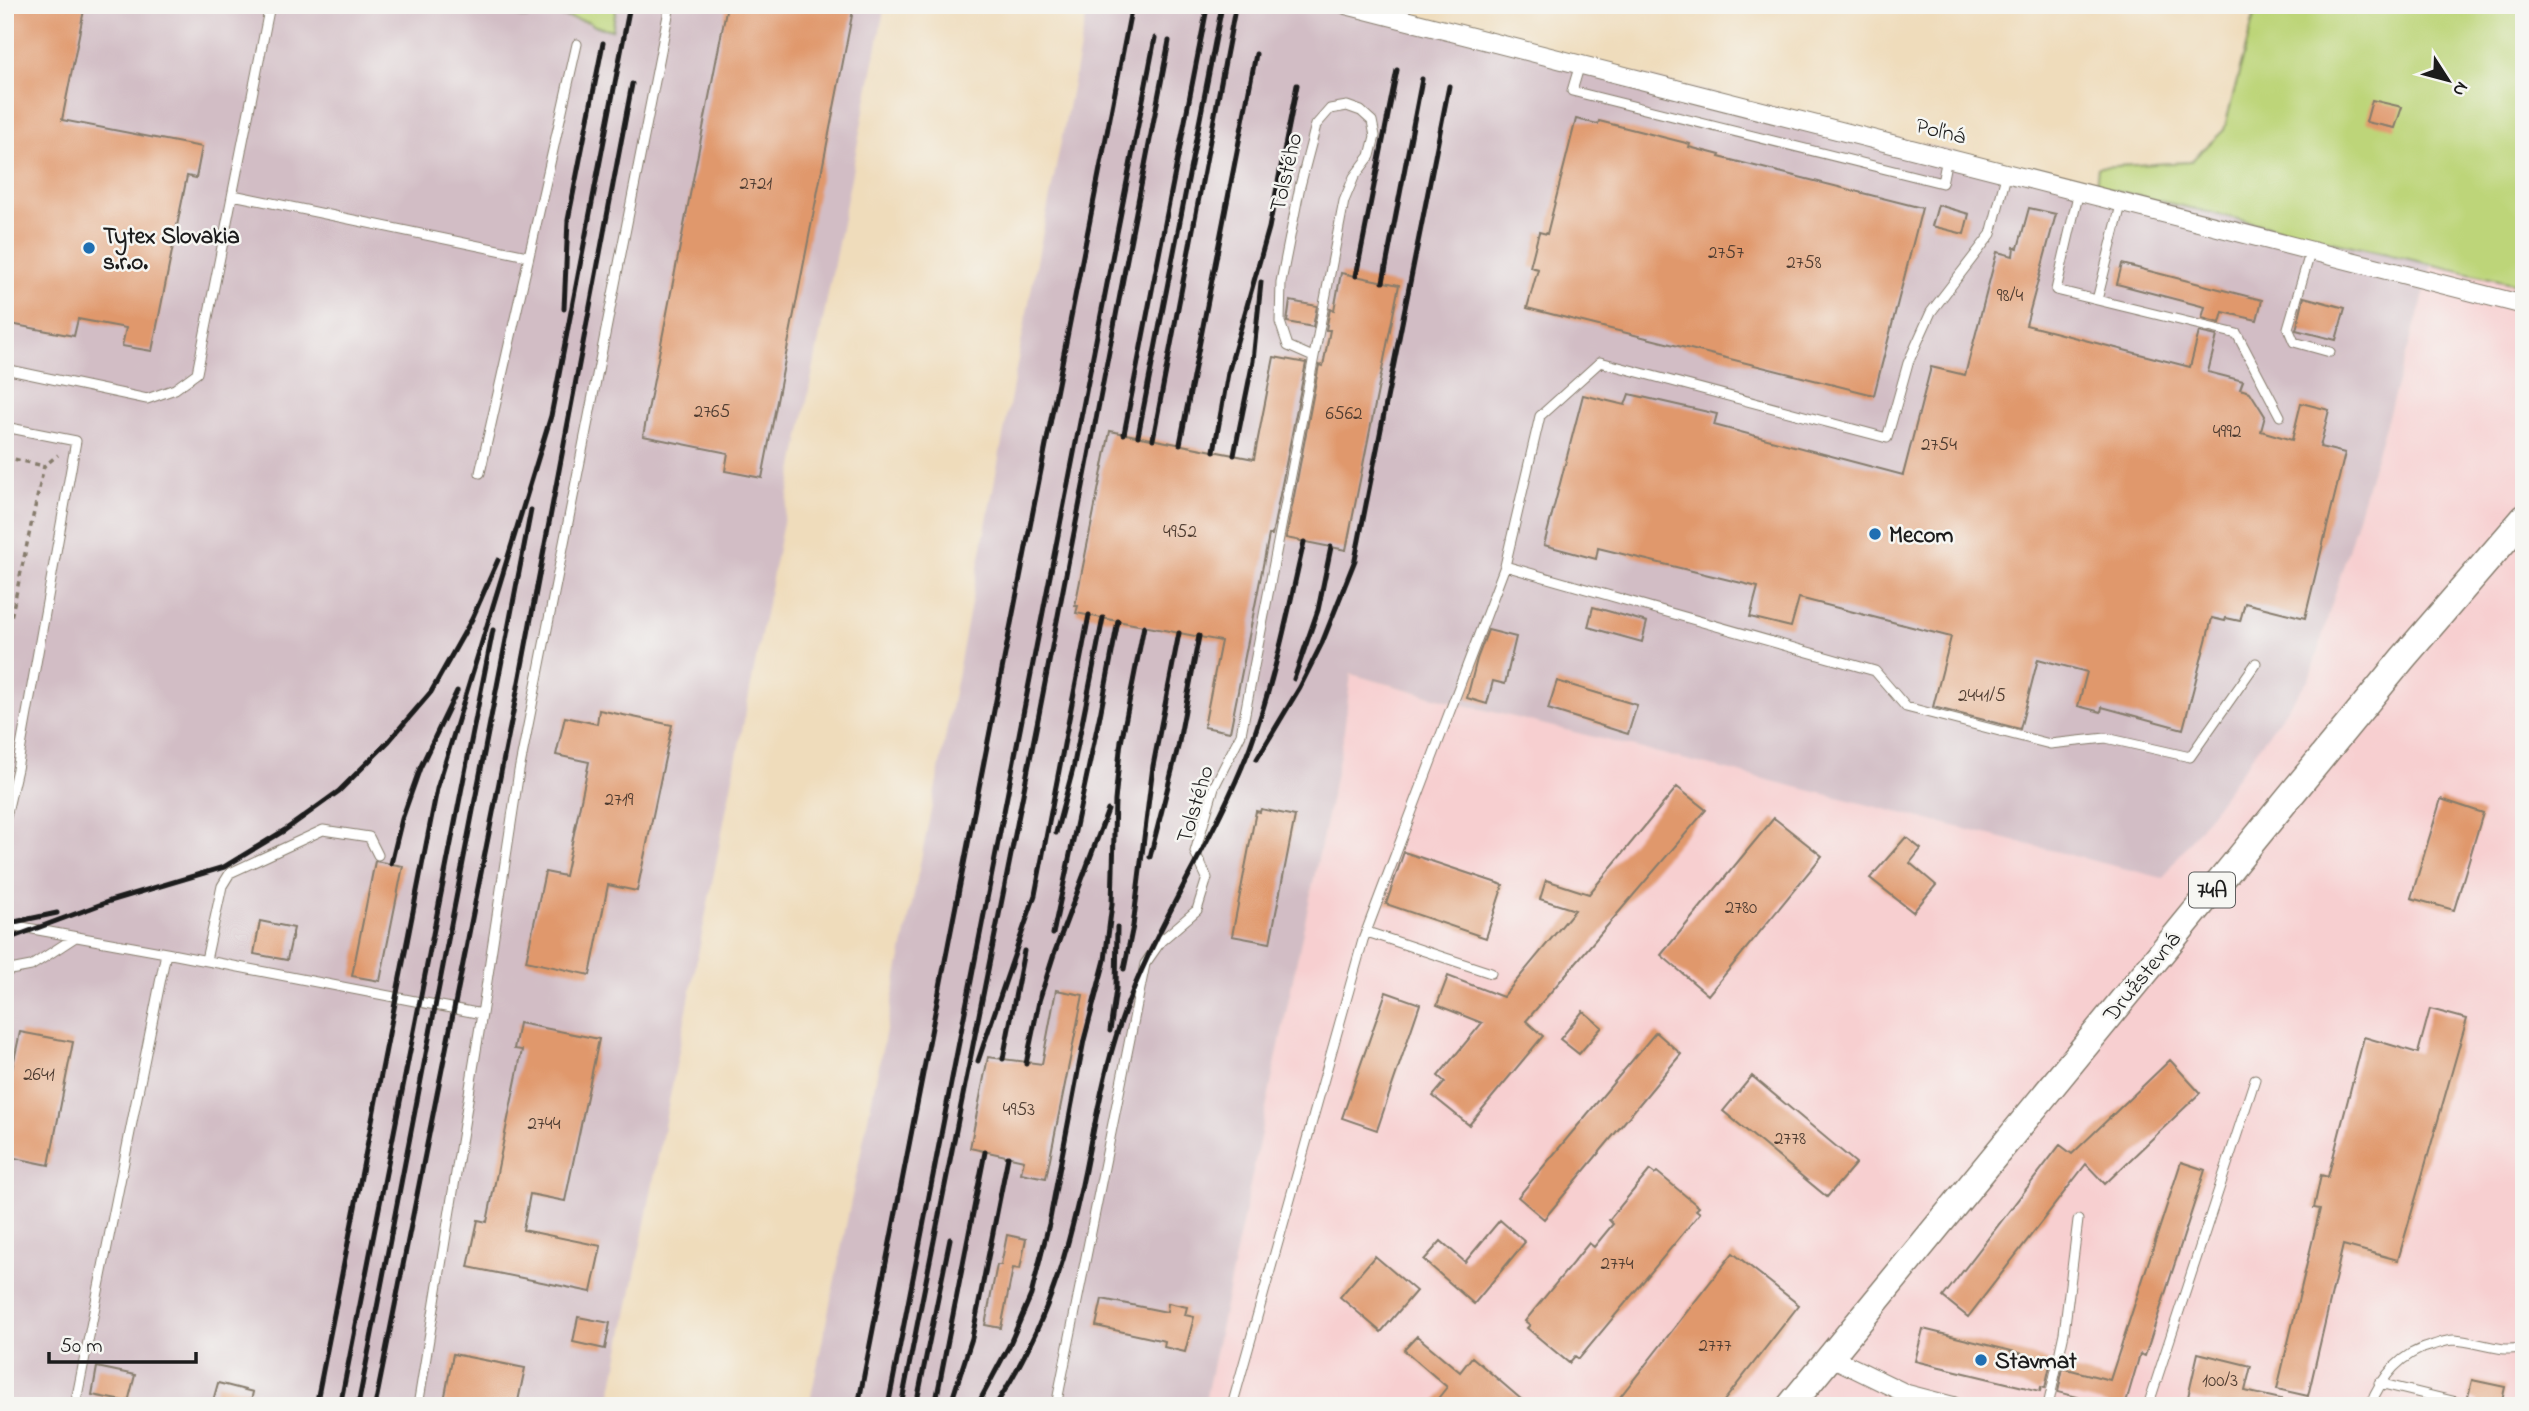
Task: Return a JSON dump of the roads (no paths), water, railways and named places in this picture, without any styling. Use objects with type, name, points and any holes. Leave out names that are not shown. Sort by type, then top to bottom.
[{"type":"main road","name":"Družstevná","points":[[1790,1406],[2385,680],[2524,518]]},
{"type":"street","name":"Poľná","points":[[1346,5],[1948,156],[2524,305]]},
{"type":"street","points":[[1831,1357],[1907,1394],[1953,1406]]},
{"type":"lane","points":[[5,369],[147,399],[175,389],[197,373],[270,5]]},
{"type":"lane","points":[[418,1406],[519,771],[670,5]]},
{"type":"lane","points":[[480,473],[577,44]]},
{"type":"lane","points":[[1580,64],[1572,91],[1942,183],[1948,156]]},
{"type":"lane","name":"Tolstého","points":[[1056,1406],[1146,964],[1161,941],[1197,910],[1207,878],[1195,852],[1214,787],[1241,734],[1344,201],[1354,177],[1370,156],[1375,136],[1372,121],[1361,111],[1346,106],[1330,109],[1316,125],[1300,186],[1281,282],[1280,323],[1288,346],[1313,357]]},
{"type":"lane","points":[[1233,1406],[1367,932],[1505,566],[1539,416],[1600,362],[1887,438],[1908,363],[1931,312],[1991,234],[2007,172]]},
{"type":"lane","points":[[2079,191],[2056,290],[2237,334],[2280,416]]},
{"type":"lane","points":[[233,195],[527,256]]},
{"type":"lane","points":[[2096,300],[2122,201]]},
{"type":"lane","points":[[2311,250],[2288,328],[2294,342],[2330,352]]},
{"type":"lane","points":[[5,427],[76,441],[5,821]]},
{"type":"lane","points":[[1505,566],[1875,671],[1906,706],[2050,744],[2106,738],[2190,757],[2256,663]]},
{"type":"lane","points":[[206,960],[222,886],[230,873],[323,830],[369,837],[378,855]]},
{"type":"lane","points":[[5,924],[482,1014]]},
{"type":"lane","points":[[1367,932],[1491,973]]},
{"type":"lane","points":[[5,971],[31,966],[74,938]]},
{"type":"lane","points":[[75,1406],[166,953]]},
{"type":"lane","points":[[2148,1406],[2255,1079]]},
{"type":"lane","points":[[2048,1406],[2064,1333],[2078,1220]]},
{"type":"lane","points":[[2370,1406],[2379,1383],[2399,1360],[2427,1346],[2452,1340],[2505,1348],[2524,1347]]},
{"type":"lane","points":[[2379,1383],[2473,1406]]},
{"type":"railway","points":[[316,1406],[437,789],[551,416],[630,5]]},
{"type":"railway","points":[[858,1406],[1132,5]]},
{"type":"railway","points":[[1124,434],[1207,8]]},
{"type":"railway","points":[[1138,436],[1221,11]]},
{"type":"railway","points":[[1153,439],[1234,14]]},
{"type":"railway","points":[[888,1406],[1155,38]]},
{"type":"railway","points":[[901,1406],[1169,41]]},
{"type":"railway","points":[[564,309],[568,220],[603,43]]},
{"type":"railway","points":[[1180,444],[1256,54]]},
{"type":"railway","points":[[1356,276],[1397,70]]},
{"type":"railway","points":[[1383,282],[1422,79]]},
{"type":"railway","points":[[375,1406],[518,687],[632,84]]},
{"type":"railway","points":[[1214,451],[1228,373],[1269,228],[1297,85]]},
{"type":"railway","points":[[1257,759],[1300,687],[1322,643],[1355,560],[1449,86]]},
{"type":"railway","points":[[1234,455],[1253,361],[1261,282]]},
{"type":"railway","points":[[358,1406],[531,510]]},
{"type":"railway","points":[[1092,1138],[1112,1051],[1129,1000],[1237,779],[1259,722],[1274,671],[1304,542]]},
{"type":"railway","points":[[1294,679],[1318,610],[1331,547]]},
{"type":"railway","points":[[5,940],[110,901],[224,867],[285,830],[339,791],[388,742],[431,692],[472,619],[498,560]]},
{"type":"railway","points":[[978,1061],[1035,895],[1089,615]]},
{"type":"railway","points":[[1056,833],[1073,769],[1103,618]]},
{"type":"railway","points":[[1099,721],[1118,621]]},
{"type":"railway","points":[[1120,748],[1144,626]]},
{"type":"railway","points":[[340,1406],[493,630]]},
{"type":"railway","points":[[1124,969],[1133,926],[1153,766],[1179,633]]},
{"type":"railway","points":[[1150,857],[1178,747],[1199,636]]},
{"type":"railway","points":[[391,864],[402,819],[420,768],[457,691]]},
{"type":"railway","points":[[1053,934],[1100,714]]},
{"type":"railway","points":[[977,1406],[1009,1346],[1031,1295],[1049,1224],[1084,1040],[1105,960],[1112,904],[1115,801],[1121,740]]},
{"type":"railway","points":[[1039,1001],[1108,810]]},
{"type":"railway","points":[[5,924],[57,913]]},
{"type":"railway","points":[[1110,1031],[1116,989],[1117,927]]},
{"type":"railway","points":[[1003,1059],[1024,951]]},
{"type":"railway","points":[[1026,1064],[1041,992]]},
{"type":"railway","points":[[995,1406],[1032,1340],[1059,1272],[1078,1202],[1093,1128]]},
{"type":"railway","points":[[935,1406],[985,1152]]},
{"type":"railway","points":[[950,1406],[972,1338],[1008,1157]]},
{"type":"railway","points":[[916,1406],[950,1239]]},
{"type":"place","name":"Tytex Slovakia s.r.o.","points":[[89,248]]},
{"type":"place","name":"Mecom","points":[[1875,534]]},
{"type":"place","name":"Stavmat","points":[[1981,1360]]}]
